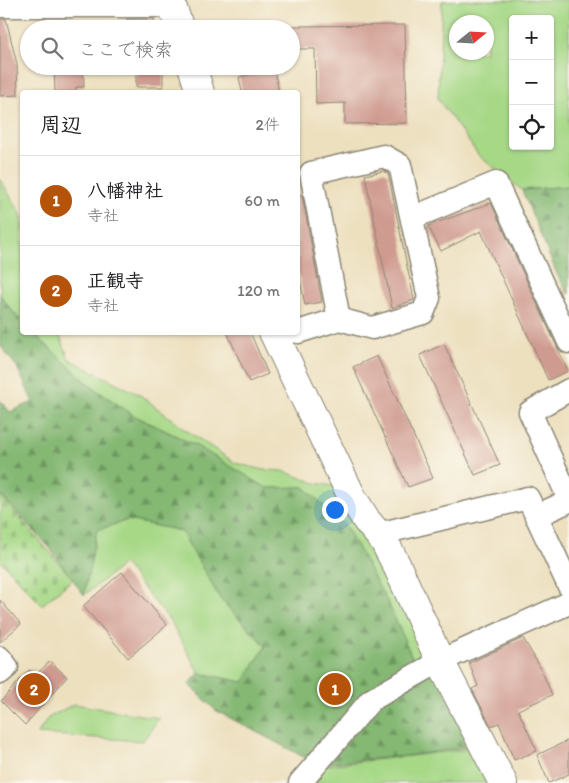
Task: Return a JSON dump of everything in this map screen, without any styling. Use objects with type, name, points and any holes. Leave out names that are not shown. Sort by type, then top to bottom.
[{"type":"street","points":[[0,6],[174,12]]},
{"type":"street","points":[[195,75],[199,90]]},
{"type":"street","points":[[300,330],[339,319],[372,328],[423,313],[429,298],[400,165],[384,156],[312,174],[339,319]]},
{"type":"street","points":[[412,218],[496,183],[569,342]]},
{"type":"street","points":[[286,335],[352,497],[378,534],[397,566],[440,661],[503,783]]},
{"type":"street","points":[[536,516],[569,500],[530,412],[569,390]]},
{"type":"street","points":[[378,534],[528,498],[569,586]]},
{"type":"street","points":[[300,783],[371,700],[440,661],[569,603]]},
{"type":"street","points":[[0,658],[7,667],[0,673]]},
{"type":"green space","points":[[569,0],[569,186],[522,190],[479,156],[438,99],[442,1]]},
{"type":"green space","points":[[0,179],[20,213],[20,320],[0,295]]},
{"type":"green space","points":[[569,186],[569,295],[557,274],[522,190]]},
{"type":"green space","points":[[0,295],[20,320],[20,335],[35,335],[92,387],[135,416],[195,445],[267,488],[304,487],[346,527],[388,603],[419,673],[437,663],[484,745],[407,756],[317,764],[215,710],[189,684],[199,673],[243,682],[266,646],[221,600],[181,531],[128,520],[97,530],[84,595],[49,547],[0,494],[0,400],[10,412],[33,402],[17,367],[0,345]]},
{"type":"green space","points":[[35,335],[60,335],[69,359],[140,395],[186,430],[235,463],[264,470],[283,471],[315,483],[340,487],[433,645],[419,673],[388,603],[346,527],[304,487],[267,488],[195,445],[135,416],[92,387]]},
{"type":"green space","points":[[0,495],[73,579],[42,605],[0,560]]},
{"type":"green space","points":[[128,520],[181,531],[221,600],[266,646],[243,682],[199,673],[171,622],[124,564],[84,595],[97,530]]},
{"type":"green space","points":[[74,704],[159,718],[143,741],[37,734],[48,718]]},
{"type":"green space","points":[[481,748],[496,783],[308,783],[320,766]]},
{"type":"building","points":[[0,19],[6,19],[17,64],[18,95],[0,96]]},
{"type":"building","points":[[127,19],[154,19],[154,20]]},
{"type":"building","points":[[405,25],[407,123],[345,124],[345,103],[316,104],[315,49],[300,49],[300,26]]},
{"type":"building","points":[[54,75],[83,75],[84,87],[76,87],[76,90],[55,90]]},
{"type":"building","points":[[136,75],[163,75],[163,87],[136,87]]},
{"type":"building","points":[[248,75],[275,75],[279,90],[242,90],[239,77]]},
{"type":"building","points":[[383,171],[388,173],[414,300],[392,308],[365,175]]},
{"type":"building","points":[[300,195],[302,195],[322,302],[305,305],[300,280]]},
{"type":"building","points":[[491,203],[568,371],[548,380],[481,231],[441,251],[428,226]]},
{"type":"building","points":[[228,335],[251,335],[268,374],[249,382]]},
{"type":"building","points":[[444,344],[500,465],[475,475],[420,355]]},
{"type":"building","points":[[377,356],[433,478],[408,487],[353,367]]},
{"type":"building","points":[[122,572],[167,625],[128,658],[83,606]]},
{"type":"building","points":[[0,600],[21,624],[0,642]]},
{"type":"building","points":[[523,638],[540,667],[552,695],[518,710],[537,751],[514,760],[499,723],[491,726],[472,689],[478,686],[469,663]]},
{"type":"building","points":[[50,661],[67,677],[25,725],[1,701],[29,670],[36,675]]},
{"type":"building","points":[[569,740],[569,774],[549,783],[537,755]]},
{"type":"place","name":"正観寺","points":[[34,689]]},
{"type":"place","name":"八幡神社","points":[[335,689]]}]
